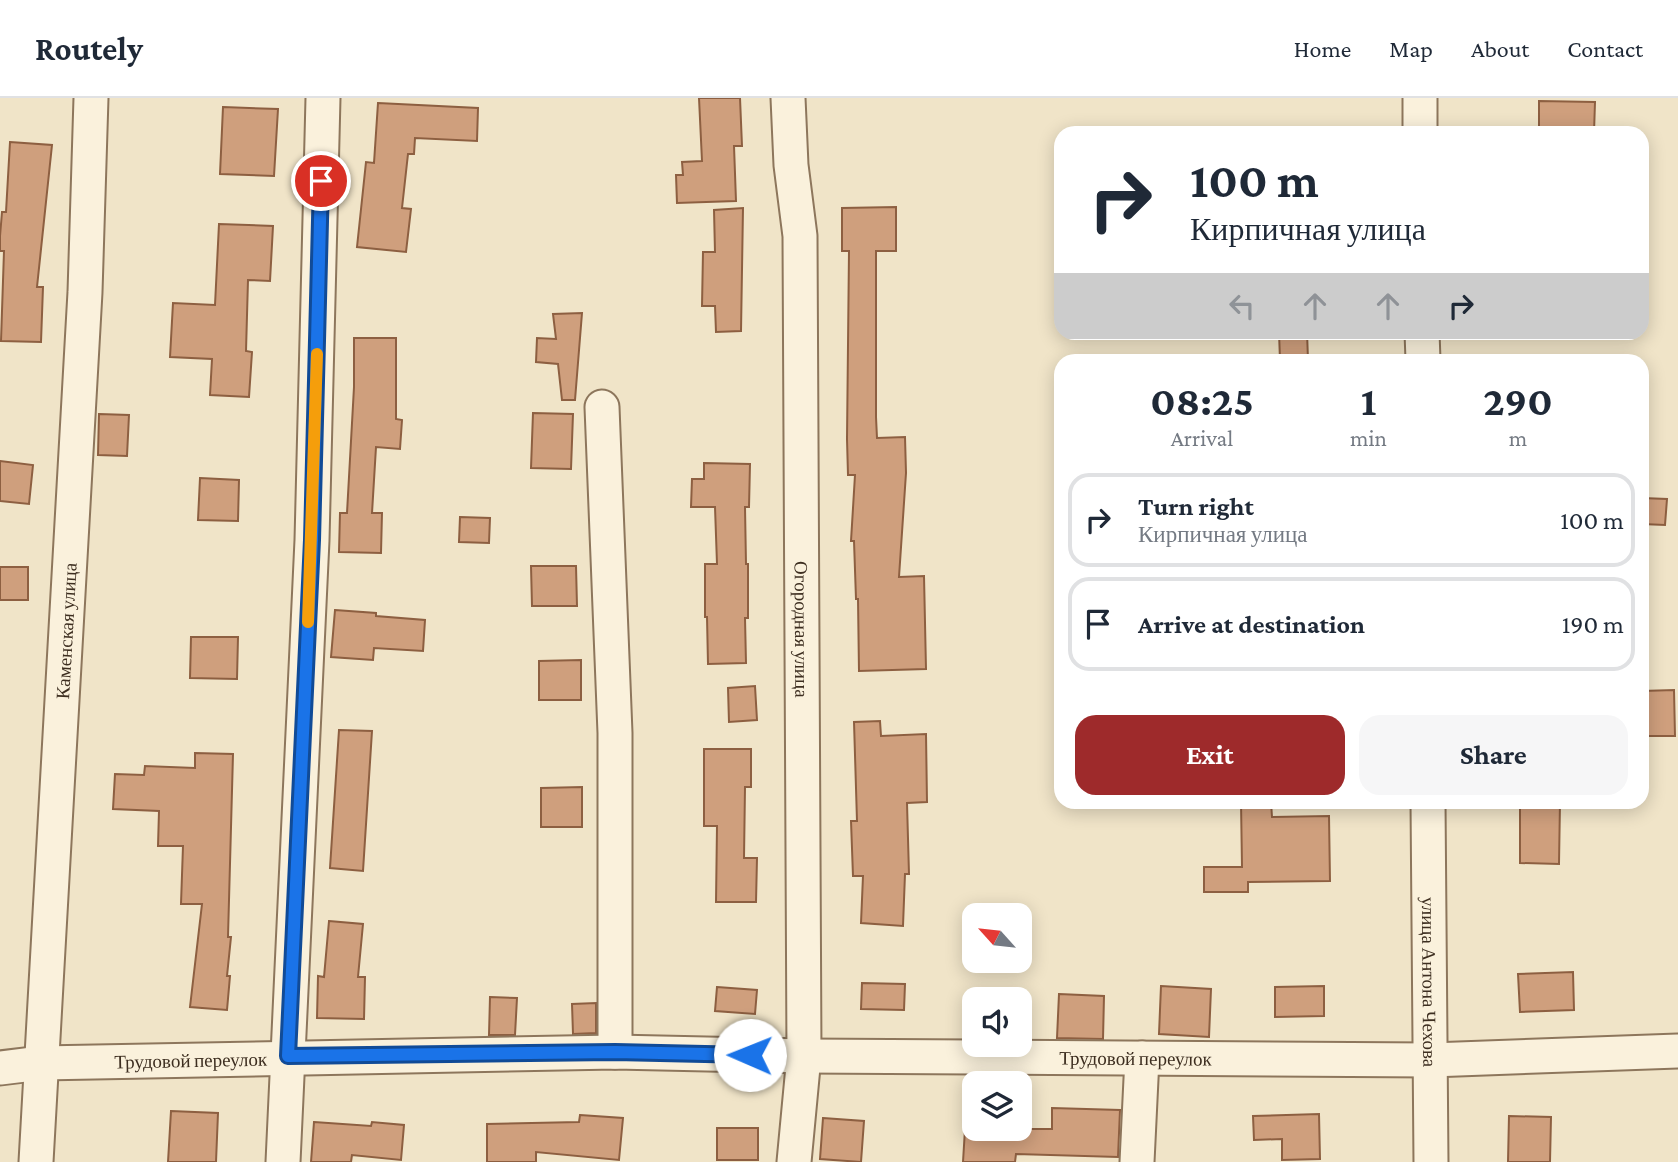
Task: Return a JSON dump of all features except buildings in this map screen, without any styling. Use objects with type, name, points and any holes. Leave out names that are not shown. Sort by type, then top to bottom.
[{"type":"street","name":"Каменская улица","points":[[36,1162],[84,306],[91,98]]},
{"type":"street","points":[[283,1162],[312,540],[323,98]]},
{"type":"street","name":"Огородная улица","points":[[788,98],[791,165],[800,236],[804,1056],[794,1162]]},
{"type":"street","points":[[1420,98],[1420,126]]},
{"type":"street","points":[[602,407],[615,733],[615,1052]]},
{"type":"street","name":"улица Антона Чехова","points":[[1428,809],[1431,1162]]},
{"type":"street","name":"Трудовой переулок","points":[[0,1068],[41,1063],[288,1056],[615,1052],[804,1056],[1431,1060],[1678,1051]]},
{"type":"street","points":[[1137,1162],[1142,1058]]},
{"type":"slow traffic","points":[[308,622],[317,354]]},
{"type":"route","points":[[321,181],[312,540],[288,1056],[615,1052],[750,1055]]}]
